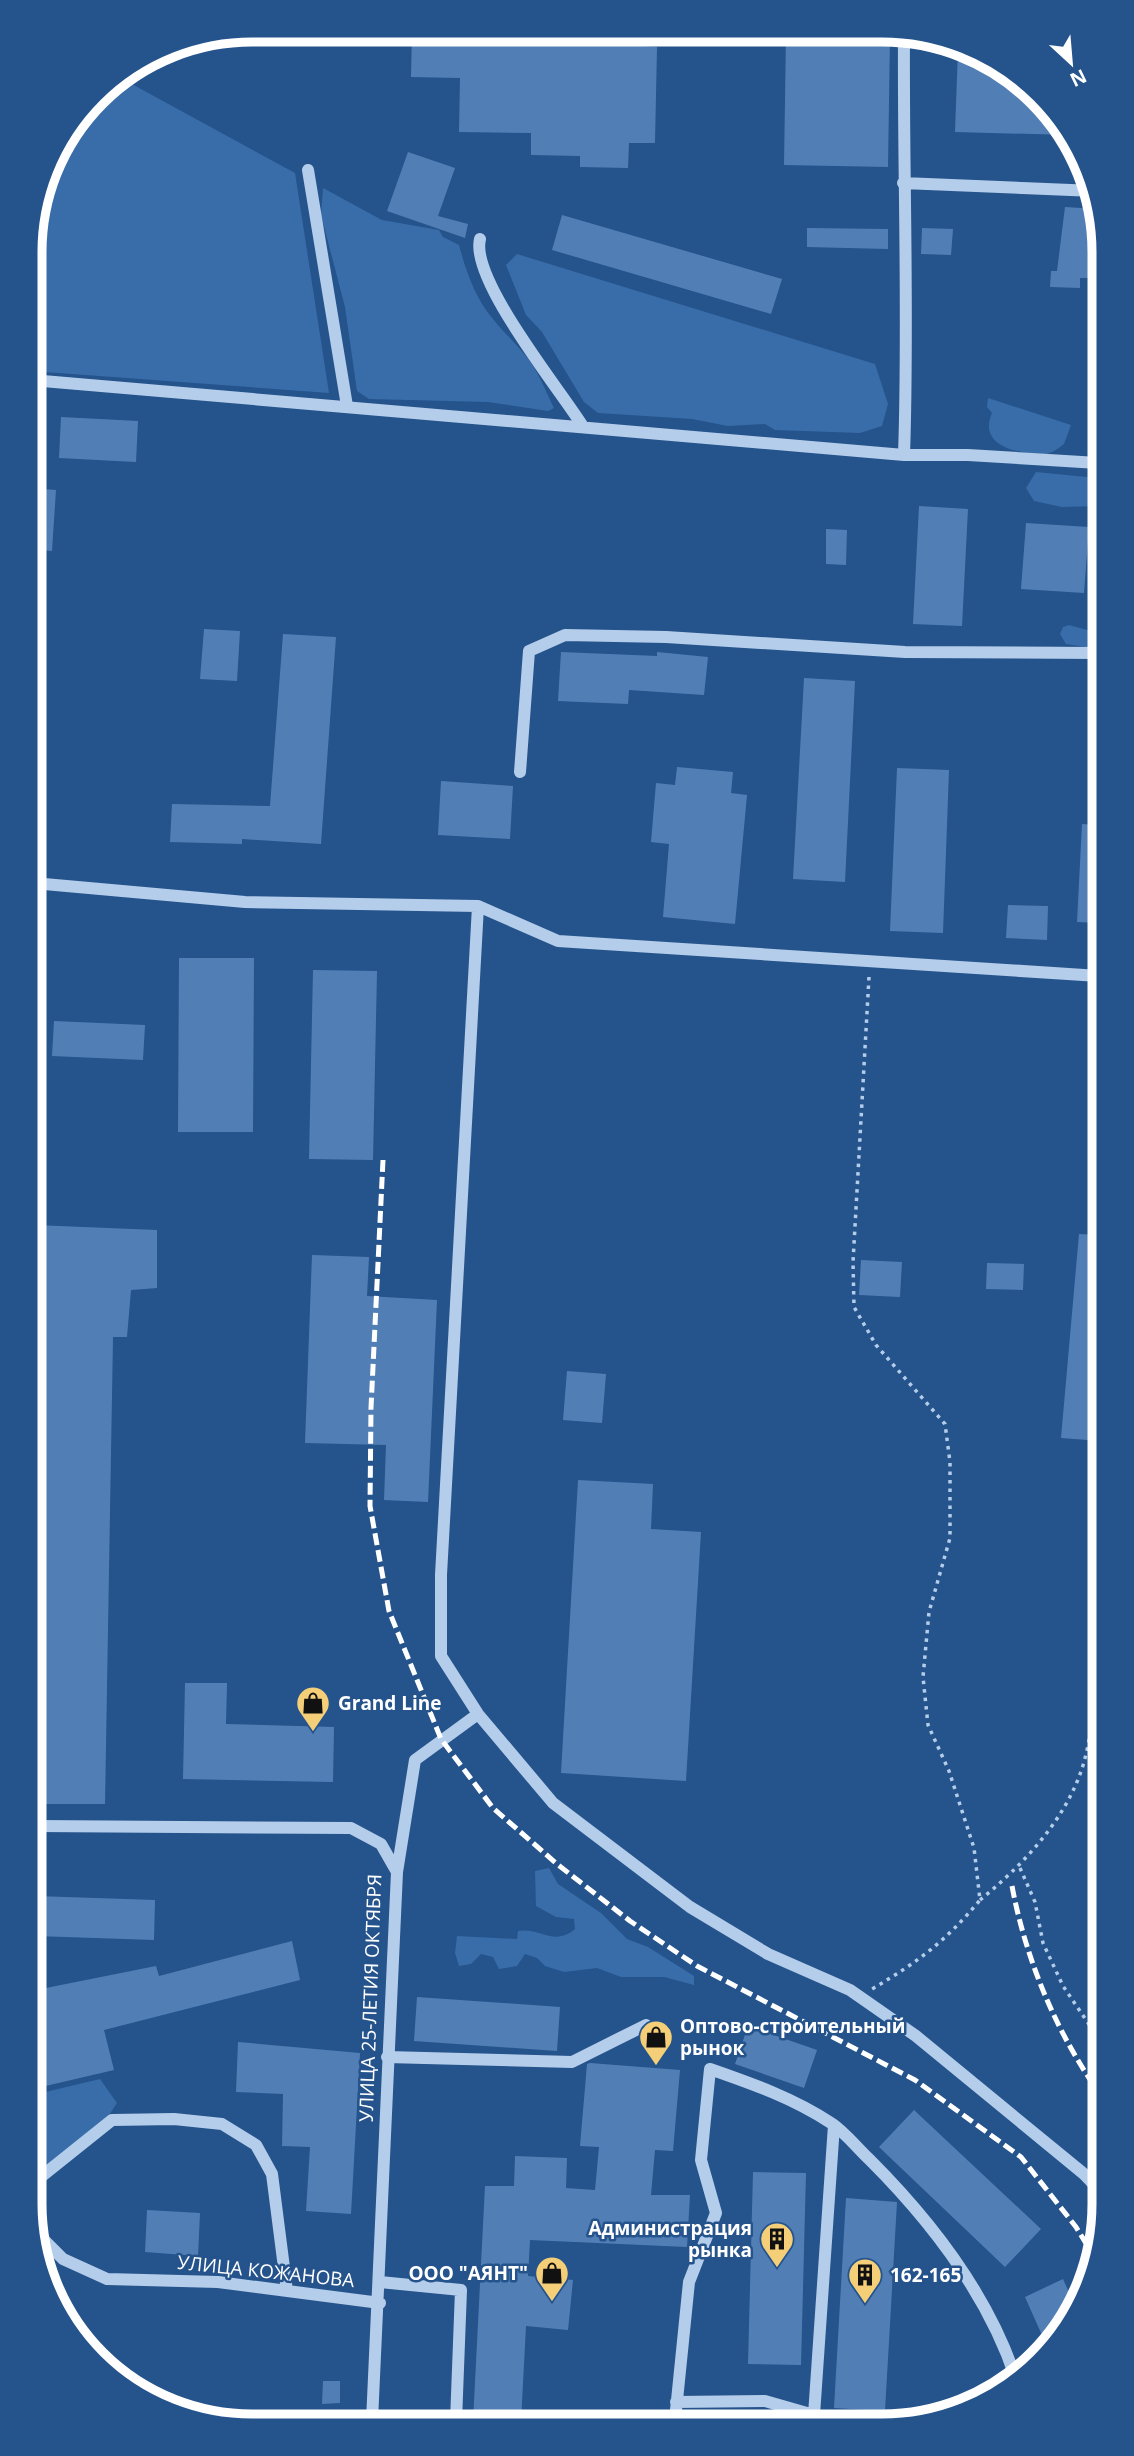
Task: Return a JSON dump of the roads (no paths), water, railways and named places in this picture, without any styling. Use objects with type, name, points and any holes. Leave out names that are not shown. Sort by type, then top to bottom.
[{"type":"street","points":[[904,43],[903,183],[908,349],[904,454]]},
{"type":"street","points":[[308,170],[347,406]]},
{"type":"street","points":[[903,183],[1082,190]]},
{"type":"street","points":[[480,239],[477,252],[490,289],[582,425]]},
{"type":"street","points":[[42,381],[904,454],[968,454],[1092,463]]},
{"type":"street","points":[[520,772],[529,652],[565,635],[666,637],[905,652],[1092,653]]},
{"type":"street","points":[[42,884],[244,902],[478,906],[558,941],[1092,976]]},
{"type":"street","points":[[478,906],[441,1575],[440,1656],[478,1714],[553,1802],[690,1908],[768,1954],[860,1997],[916,2036],[1092,2182]]},
{"type":"street","points":[[397,1872],[415,1760],[478,1714]]},
{"type":"street","name":"УЛИЦА 25-ЛЕТИЯ ОКТЯБРЯ","points":[[42,1826],[351,1828],[381,1844],[397,1872],[387,2057],[380,2303],[372,2414]]},
{"type":"street","points":[[387,2057],[572,2062],[646,2025]]},
{"type":"street","points":[[675,2414],[689,2283],[716,2213],[701,2160],[710,2069],[790,2098],[834,2125],[897,2187],[944,2246],[1004,2341],[1013,2368]]},
{"type":"street","points":[[42,2176],[112,2120],[174,2119],[222,2124],[256,2145],[272,2174],[287,2291]]},
{"type":"street","points":[[813,2414],[834,2125]]},
{"type":"street","name":"УЛИЦА КОЖАНОВА","points":[[46,2242],[63,2259],[107,2279],[218,2281],[380,2303]]},
{"type":"street","points":[[380,2282],[461,2290],[456,2414]]},
{"type":"street","points":[[676,2402],[765,2402],[803,2414]]},
{"type":"railway","points":[[383,1160],[371,1408],[370,1506],[389,1611],[441,1739],[493,1808],[557,1864],[630,1921],[697,1966],[915,2080],[1021,2157],[1088,2246]]},
{"type":"railway","points":[[1012,1886],[1026,1942],[1046,1997],[1072,2050],[1092,2082]]},
{"type":"place","name":"Grand Line","points":[[313,1733]]},
{"type":"place","name":"Оптово-строительный рынок","points":[[656,2067]]},
{"type":"place","name":"Администрация рынка","points":[[777,2269]]},
{"type":"place","name":"ООО \"АЯНТ\"","points":[[552,2303]]},
{"type":"place","name":"162-165","points":[[865,2305]]}]
